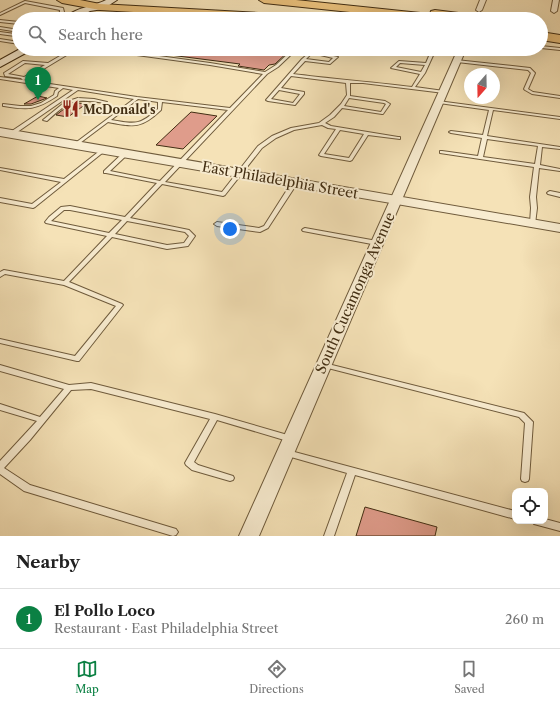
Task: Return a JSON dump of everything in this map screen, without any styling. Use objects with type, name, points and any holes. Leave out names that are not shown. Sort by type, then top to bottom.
[{"type":"highway","points":[[62,0],[100,7],[188,12]]},
{"type":"highway","points":[[264,0],[381,12]]},
{"type":"highway","points":[[333,0],[459,12]]},
{"type":"highway","points":[[230,3],[315,12]]},
{"type":"highway","points":[[548,29],[560,30]]},
{"type":"highway","points":[[548,39],[560,40]]},
{"type":"main road","points":[[82,12],[88,9],[100,7],[113,0]]},
{"type":"main road","points":[[97,12],[101,10],[100,7]]},
{"type":"main road","points":[[0,54],[12,43]]},
{"type":"main road","points":[[0,64],[15,56]]},
{"type":"street","points":[[480,12],[483,0]]},
{"type":"street","points":[[554,12],[556,0]]},
{"type":"street","name":"South Cucamonga Avenue","points":[[249,536],[459,56]]},
{"type":"street","name":"East Philadelphia Street","points":[[6,133],[560,228]]},
{"type":"lane","points":[[0,14],[25,2],[62,9],[62,12]]},
{"type":"lane","points":[[0,22],[12,23]]},
{"type":"lane","points":[[0,28],[12,34]]},
{"type":"lane","points":[[0,33],[12,36]]},
{"type":"lane","points":[[0,40],[12,38]]},
{"type":"lane","points":[[548,48],[560,49]]},
{"type":"lane","points":[[20,81],[63,56]]},
{"type":"lane","points":[[147,56],[266,73]]},
{"type":"lane","points":[[65,283],[266,73],[277,66],[288,56]]},
{"type":"lane","points":[[278,89],[303,93],[294,104],[268,100],[307,56]]},
{"type":"lane","points":[[303,60],[330,63],[336,57],[332,56]]},
{"type":"lane","points":[[413,88],[423,73],[431,56]]},
{"type":"lane","points":[[457,61],[529,69],[533,73],[526,89],[532,93],[560,97]]},
{"type":"lane","points":[[26,78],[6,75],[6,73],[24,62],[49,64]]},
{"type":"lane","points":[[423,73],[393,68],[399,62],[427,64]]},
{"type":"lane","points":[[290,75],[444,92]]},
{"type":"lane","points":[[0,78],[137,98],[231,109]]},
{"type":"lane","points":[[322,123],[341,107],[347,97],[348,82]]},
{"type":"lane","points":[[4,105],[24,108],[36,107],[56,95],[56,92],[62,87]]},
{"type":"lane","points":[[6,133],[77,89]]},
{"type":"lane","points":[[341,107],[382,113],[388,104],[385,102],[347,97]]},
{"type":"lane","points":[[45,120],[77,98],[84,98],[104,103]]},
{"type":"lane","points":[[76,145],[137,98]]},
{"type":"lane","points":[[107,121],[138,125],[143,124],[160,109],[160,101]]},
{"type":"lane","points":[[439,102],[560,118]]},
{"type":"lane","points":[[480,158],[491,109]]},
{"type":"lane","points":[[126,153],[106,172],[223,194],[260,147],[274,137],[293,129],[322,123],[339,128],[398,138]]},
{"type":"lane","points":[[339,128],[321,155],[350,160],[367,133]]},
{"type":"lane","points":[[451,132],[560,148]]},
{"type":"lane","points":[[533,223],[533,197],[540,145]]},
{"type":"lane","points":[[0,200],[33,206],[104,150]]},
{"type":"lane","points":[[442,152],[560,170]]},
{"type":"lane","points":[[0,169],[64,181]]},
{"type":"lane","points":[[218,224],[263,230],[295,182]]},
{"type":"lane","points":[[550,193],[560,195]]},
{"type":"lane","points":[[63,208],[70,208],[187,231],[192,236],[186,245],[167,248],[110,236],[48,222],[63,208]]},
{"type":"lane","points":[[305,230],[377,243]]},
{"type":"lane","points":[[0,275],[4,272],[65,283],[120,305],[77,359],[0,341]]},
{"type":"lane","points":[[324,365],[521,415],[529,422],[525,479]]},
{"type":"lane","points":[[0,368],[69,388],[91,386],[215,417],[352,470],[512,514]]},
{"type":"lane","points":[[69,388],[0,468],[27,488],[173,532]]},
{"type":"lane","points":[[0,407],[42,420]]},
{"type":"lane","points":[[215,417],[189,463],[195,468],[230,478]]},
{"type":"lane","points":[[329,536],[352,470]]},
{"type":"lane","points":[[548,524],[560,527]]},
{"type":"building","points":[[178,56],[284,56],[275,64],[269,65],[264,70],[238,66],[240,64]]},
{"type":"building","points":[[38,96],[47,98],[31,104],[24,104]]},
{"type":"building","name":"McDonald's","points":[[78,103],[86,104],[68,117],[56,115],[68,106]]},
{"type":"building","points":[[191,112],[217,116],[183,149],[156,145]]},
{"type":"building","points":[[365,507],[437,527],[435,536],[356,536]]},
{"type":"place","name":"El Pollo Loco","points":[[38,100]]},
{"type":"place","name":"McDonald's","points":[[70,109]]}]
